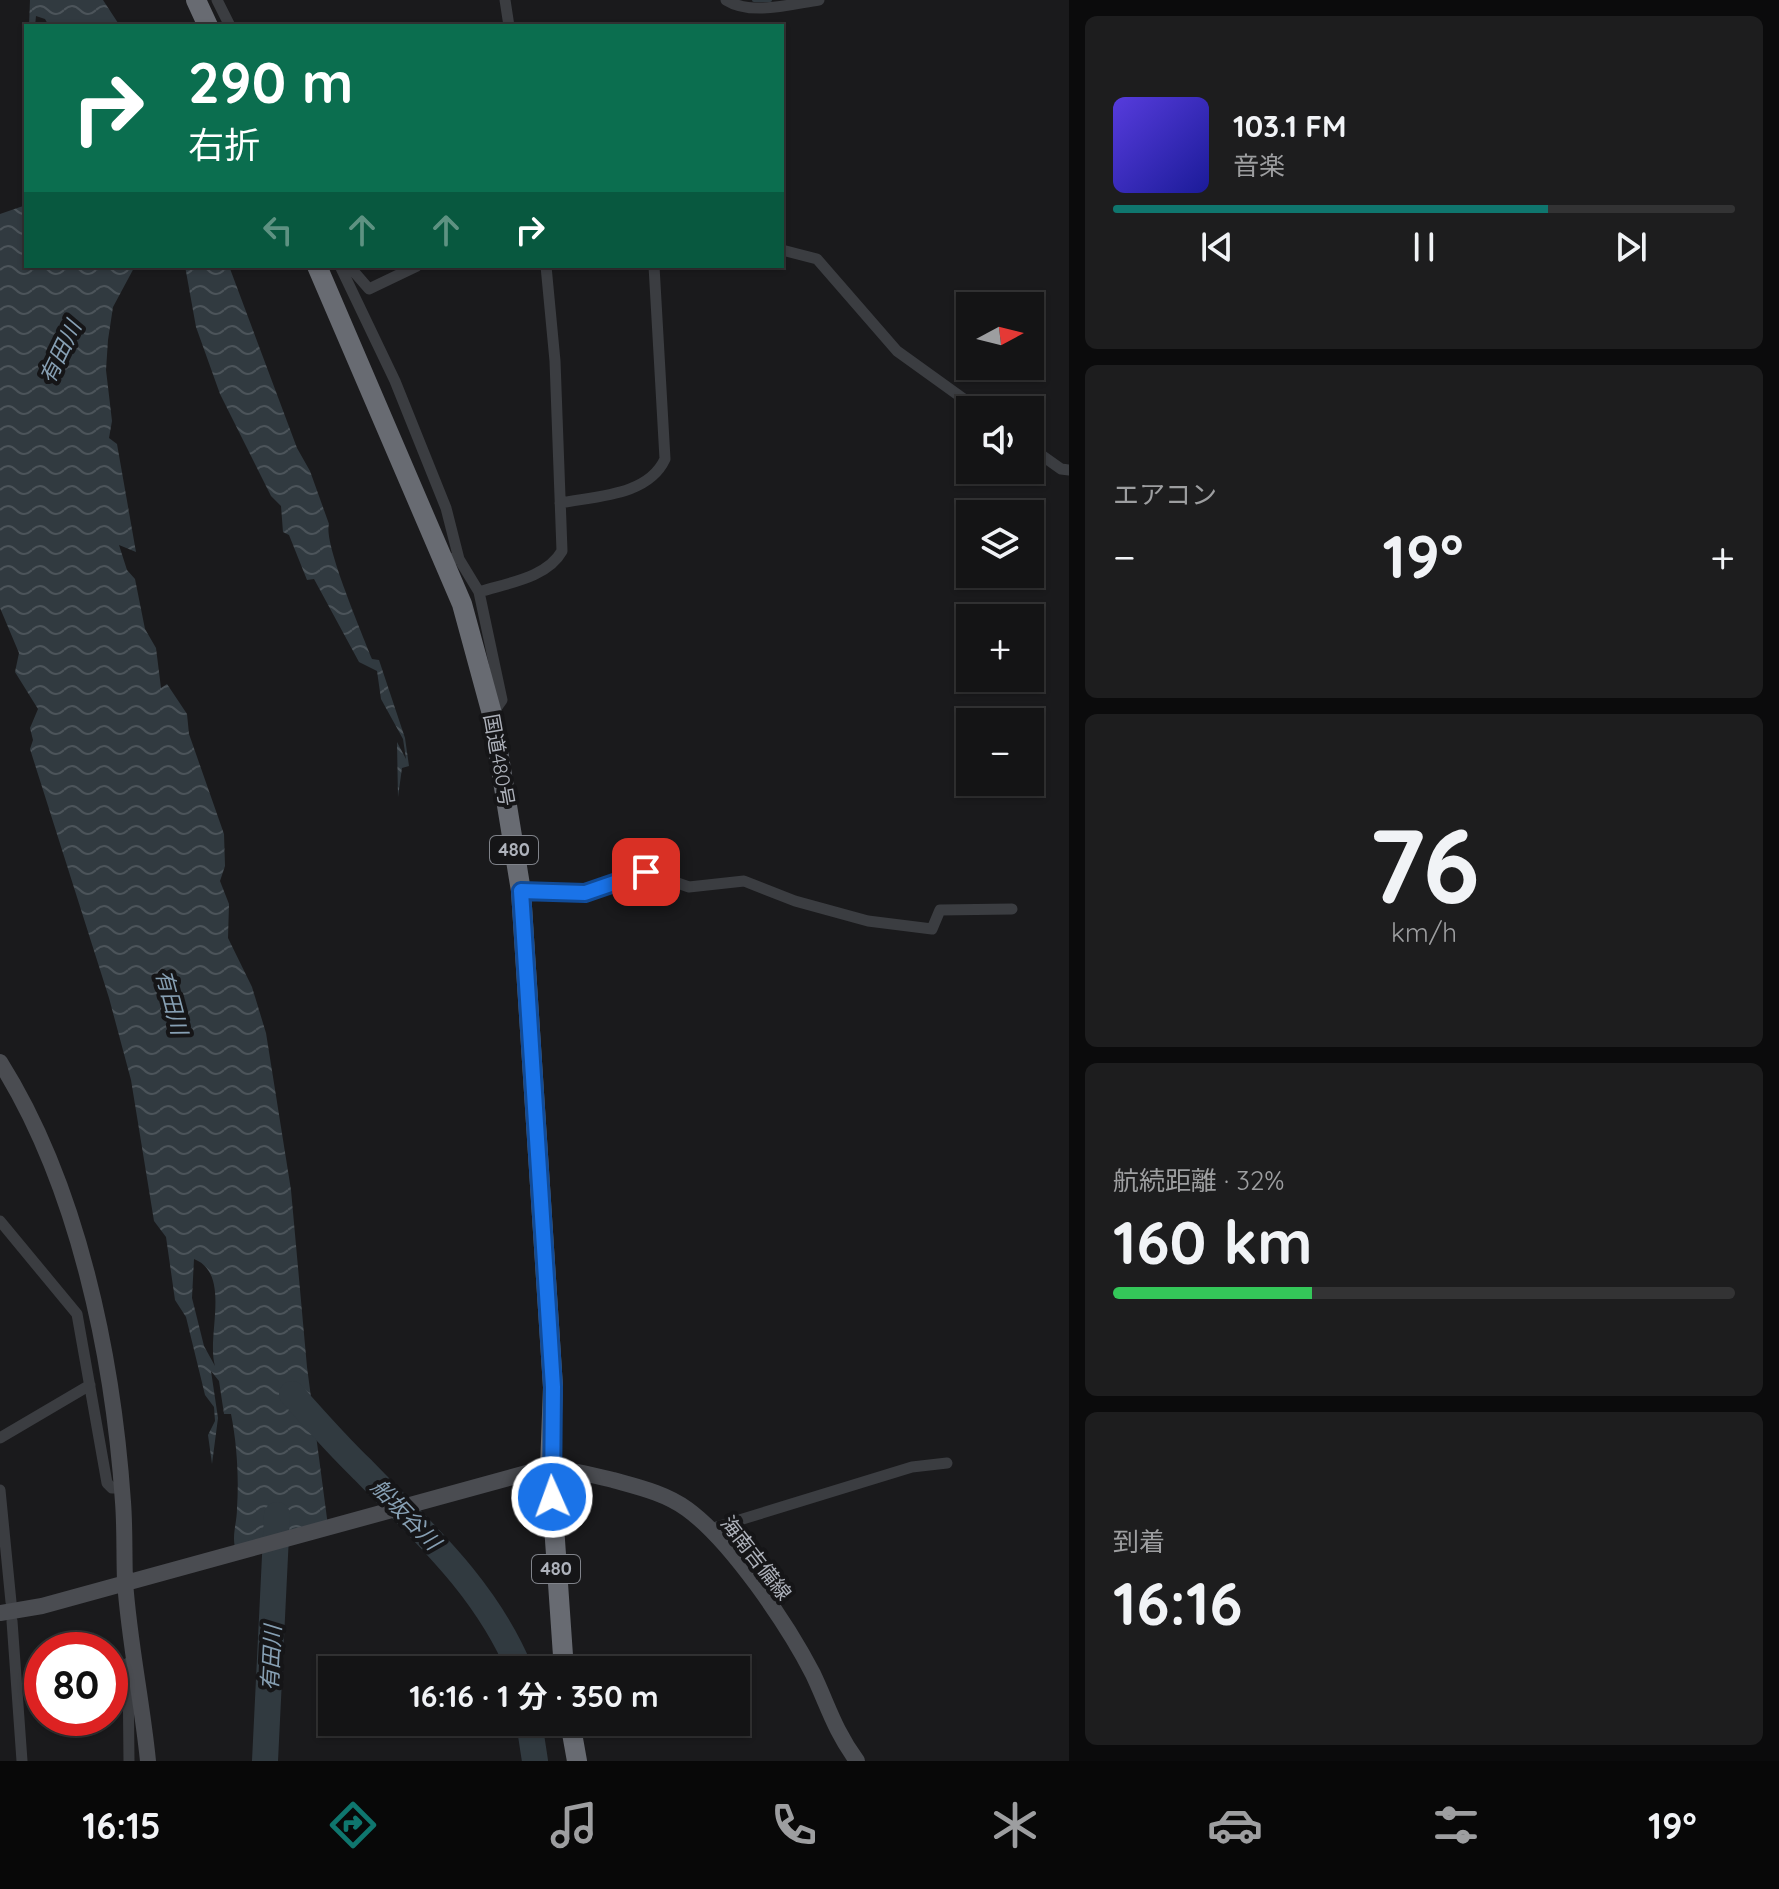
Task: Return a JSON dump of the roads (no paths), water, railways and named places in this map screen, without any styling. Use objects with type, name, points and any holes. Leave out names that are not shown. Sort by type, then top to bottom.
[{"type":"highway","points":[[196,0],[207,24]]},
{"type":"highway","name":"国道480号","points":[[318,268],[452,559],[492,714],[521,891],[553,1387],[542,1470],[562,1656]]},
{"type":"highway","points":[[573,1736],[577,1761]]},
{"type":"street","points":[[217,0],[229,24]]},
{"type":"street","points":[[505,0],[509,24]]},
{"type":"street","points":[[726,0],[733,5],[762,8],[819,0]]},
{"type":"street","points":[[784,251],[817,259],[897,351],[960,396]]},
{"type":"street","points":[[341,268],[395,381],[446,508],[452,559],[479,592],[502,700],[492,714]]},
{"type":"street","points":[[351,268],[369,289],[413,268]]},
{"type":"street","points":[[479,592],[545,571],[556,562],[562,551],[546,268]]},
{"type":"street","points":[[560,503],[639,487],[659,473],[665,459],[654,268]]},
{"type":"street","points":[[1044,457],[1061,469],[1069,470]]},
{"type":"street","points":[[521,891],[585,893],[646,872],[689,887],[744,881],[810,906],[883,924],[932,929],[940,910],[1012,909]]},
{"type":"street","points":[[0,1062],[41,1135],[66,1201],[90,1289],[116,1428],[132,1579],[134,1657],[148,1761]]},
{"type":"street","points":[[0,1221],[77,1314],[107,1483],[112,1488],[122,1488]]},
{"type":"street","points":[[0,1438],[90,1385]]},
{"type":"street","points":[[710,1529],[912,1467],[947,1463]]},
{"type":"street","points":[[8,1612],[42,1606],[132,1579],[542,1470]]},
{"type":"street","name":"海南吉備線","points":[[542,1470],[647,1489],[685,1507],[710,1529],[735,1557],[805,1661],[835,1730],[857,1761]]},
{"type":"street","points":[[0,1490],[22,1761]]},
{"type":"street","points":[[129,1761],[128,1663],[134,1657]]},
{"type":"water","points":[[30,0],[103,0],[119,24],[48,24],[45,19],[36,16],[35,24],[29,24]]},
{"type":"water","points":[[24,206],[24,268],[134,268],[113,307],[106,370],[112,421],[109,438],[117,444],[136,552],[119,545],[127,570],[135,579],[145,629],[156,648],[161,688],[167,684],[187,714],[189,734],[224,834],[225,866],[220,881],[229,904],[228,938],[252,987],[266,1033],[291,1190],[307,1367],[328,1526],[236,1551],[234,1535],[238,1473],[231,1414],[224,1414],[219,1381],[211,1371],[218,1418],[212,1464],[208,1435],[215,1421],[214,1407],[205,1395],[186,1317],[175,1300],[166,1237],[154,1221],[131,1080],[109,998],[30,749],[33,740],[30,728],[38,709],[15,672],[19,653],[0,608],[0,214]],"holes":[[[194,1259],[205,1267],[212,1278],[215,1292],[215,1366],[204,1346],[192,1298]]]},
{"type":"water","points":[[185,268],[230,268],[329,524],[332,550],[345,590],[372,659],[379,660],[405,738],[409,766],[402,768],[398,797],[397,742],[406,759],[403,739],[381,699],[377,671],[359,662],[314,579],[307,580],[289,535],[283,532],[281,506],[271,496],[220,394],[196,327]]},
{"type":"waterway","points":[[754,0],[770,0]]},
{"type":"waterway","name":"船坂谷川","points":[[292,1394],[451,1562],[490,1613],[513,1656]]},
{"type":"waterway","name":"有田川","points":[[265,1761],[277,1515]]},
{"type":"waterway","name":"船坂谷川","points":[[531,1736],[535,1761]]}]
